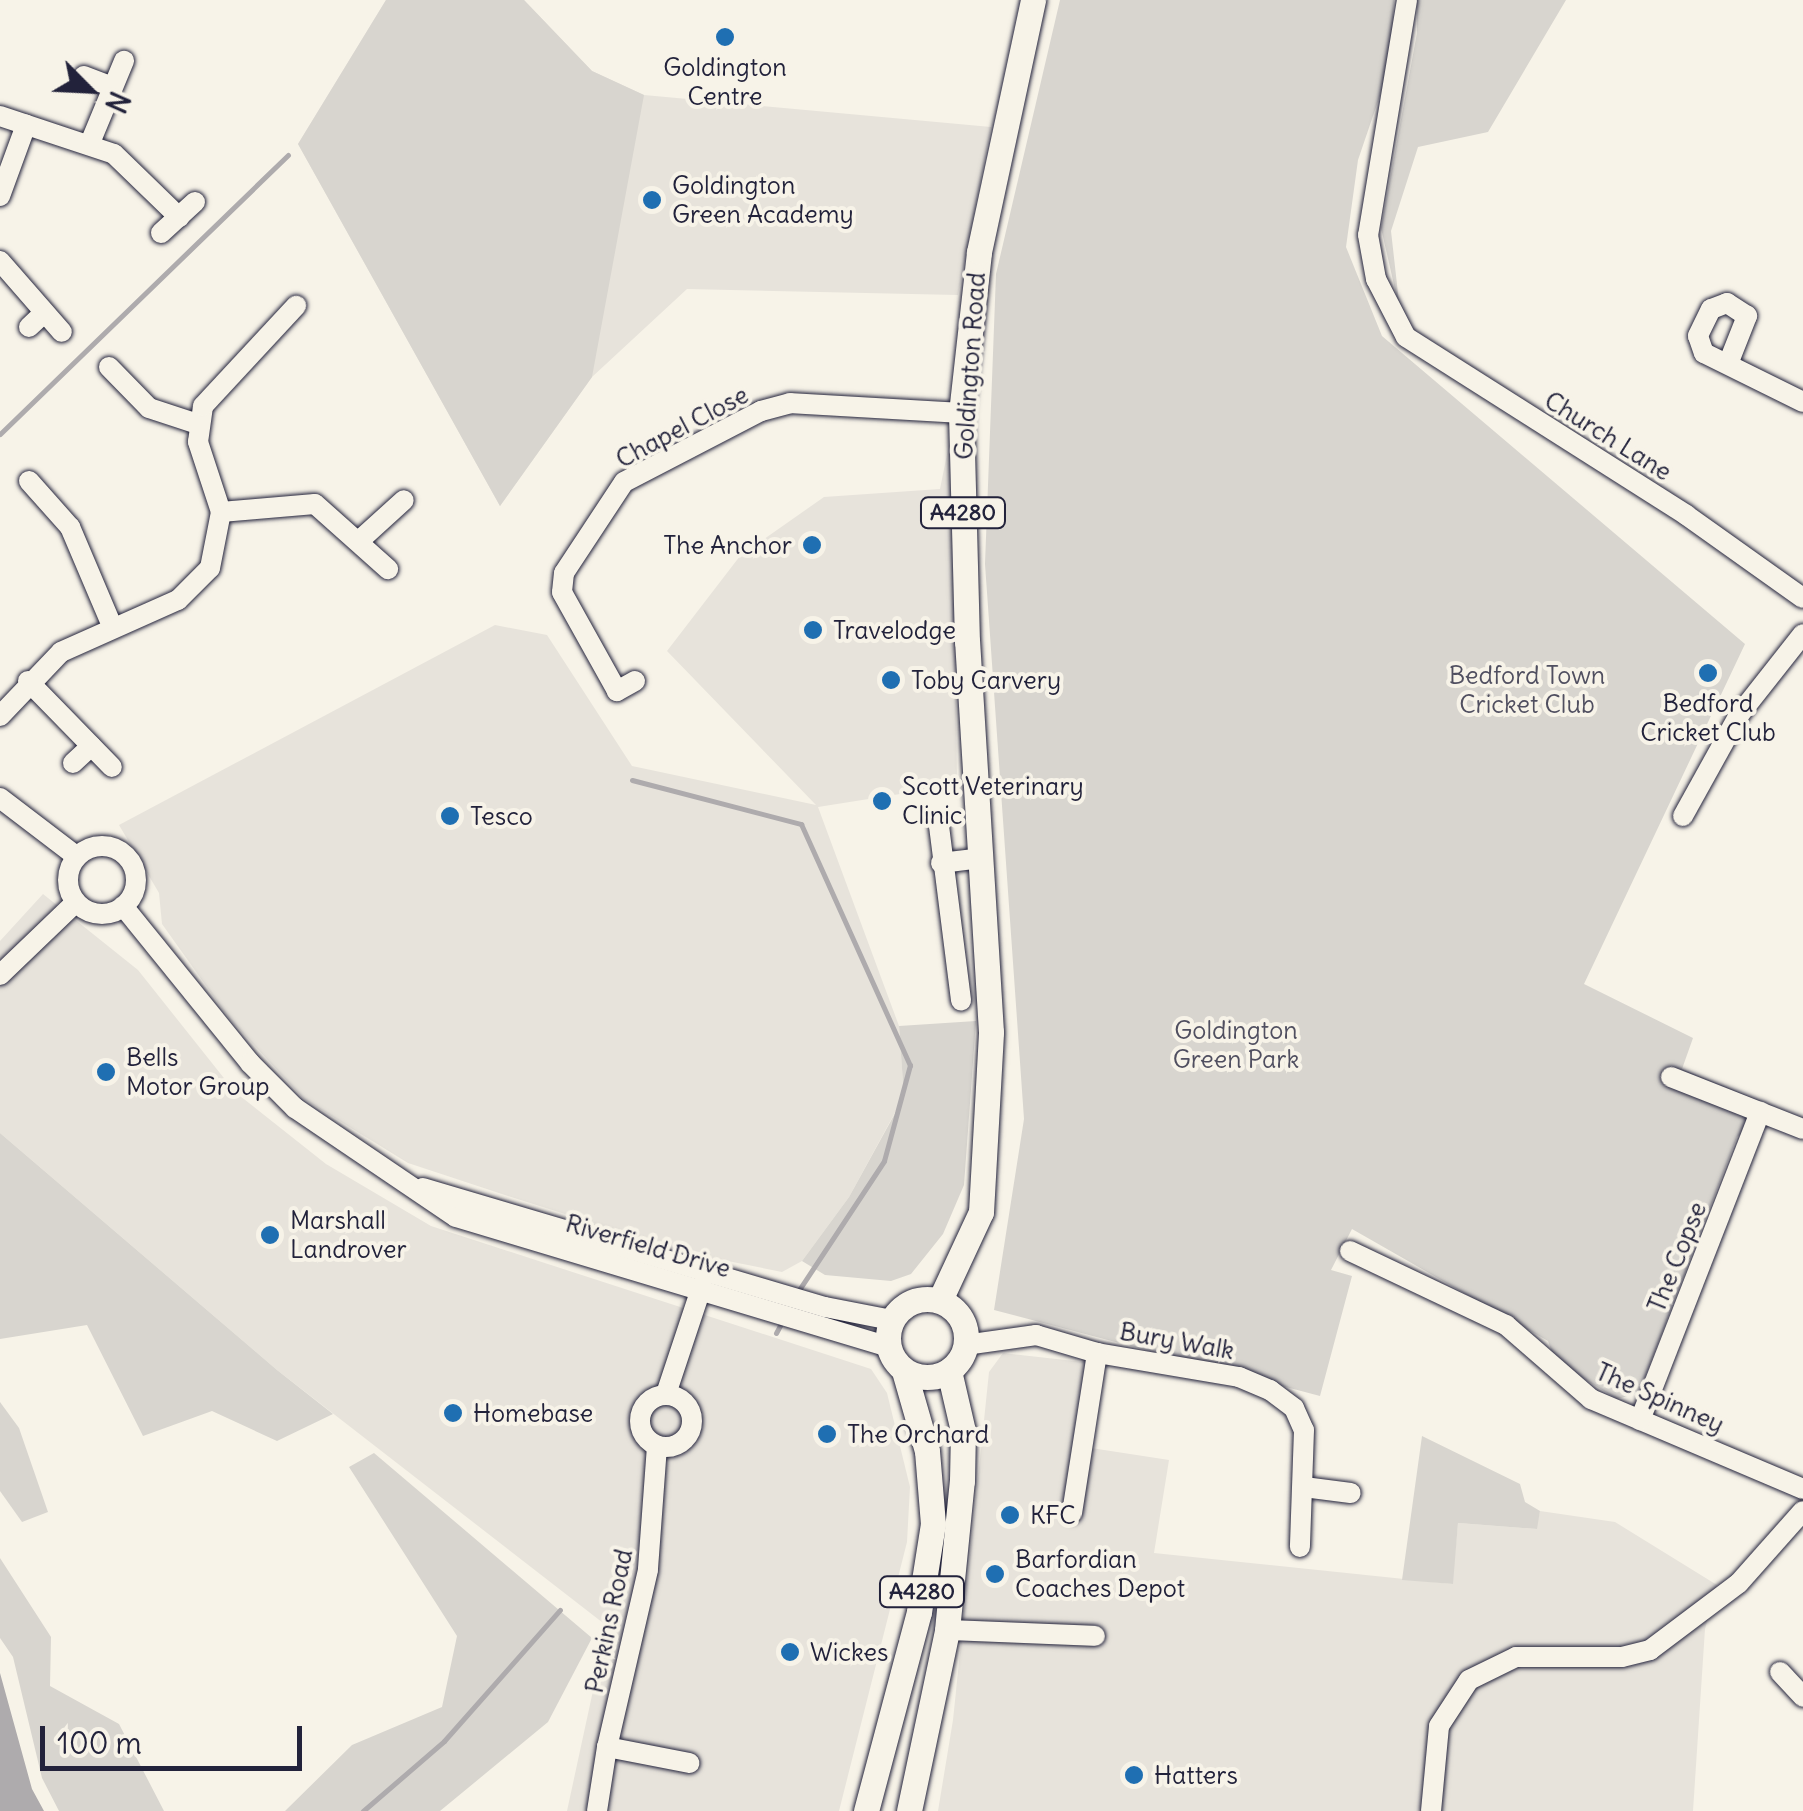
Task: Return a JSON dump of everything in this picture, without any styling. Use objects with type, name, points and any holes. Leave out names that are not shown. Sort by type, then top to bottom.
[{"type":"main road","name":"Goldington Road","points":[[940,1300],[981,1212],[989,1122],[989,949],[961,413],[979,252],[1034,0]]},
{"type":"main road","points":[[940,1300],[960,1316],[965,1345],[949,1371],[934,1377],[904,1371],[881,1328],[904,1305],[940,1300]]},
{"type":"main road","name":"A4280","points":[[866,1811],[919,1612],[933,1524],[926,1451],[904,1371]]},
{"type":"main road","name":"A4280","points":[[909,1811],[947,1630],[962,1464],[949,1371]]},
{"type":"street","name":"Church Lane","points":[[1407,0],[1368,235],[1376,279],[1391,314],[1420,349],[1686,514],[1803,598]]},
{"type":"street","points":[[90,143],[110,86],[124,61]]},
{"type":"street","points":[[84,76],[110,86]]},
{"type":"street","points":[[0,116],[90,143],[130,166],[179,217]]},
{"type":"street","points":[[0,196],[26,126]]},
{"type":"street","points":[[161,234],[196,202]]},
{"type":"street","points":[[0,261],[37,320],[62,332]]},
{"type":"street","points":[[0,716],[28,681],[62,652],[112,626],[178,600],[198,583],[216,553],[222,512],[198,424],[213,390],[296,306]]},
{"type":"street","points":[[1728,364],[1803,402]]},
{"type":"street","points":[[109,366],[149,408],[198,424]]},
{"type":"street","name":"Chapel Close","points":[[635,681],[617,691],[562,592],[564,573],[624,482],[761,411],[790,403],[961,413]]},
{"type":"street","points":[[30,482],[58,495],[112,626]]},
{"type":"street","points":[[360,540],[404,500]]},
{"type":"street","points":[[222,512],[315,504],[360,540],[388,569]]},
{"type":"street","points":[[1683,816],[1739,715],[1803,634]]},
{"type":"street","points":[[28,681],[112,767]]},
{"type":"street","points":[[74,763],[91,746]]},
{"type":"street","points":[[0,798],[76,856]]},
{"type":"street","points":[[939,826],[950,953],[961,1002]]},
{"type":"street","points":[[105,845],[125,854],[136,883],[123,906],[104,914],[76,902],[68,874],[76,856],[105,845]]},
{"type":"street","points":[[941,863],[982,858]]},
{"type":"street","points":[[0,976],[76,902]]},
{"type":"street","name":"Riverfield Drive","points":[[123,906],[284,1097],[456,1217],[702,1286],[881,1328]]},
{"type":"street","points":[[950,953],[989,949]]},
{"type":"street","points":[[1671,1077],[1803,1129]]},
{"type":"street","name":"The Copse","points":[[1640,1420],[1760,1112]]},
{"type":"street","name":"Riverfield Drive","points":[[402,1182],[822,1315],[858,1338],[881,1328]]},
{"type":"street","name":"The Spinney","points":[[1350,1252],[1506,1325],[1591,1399],[1803,1489]]},
{"type":"street","points":[[666,1394],[684,1401],[692,1427],[682,1442],[657,1446],[639,1419],[645,1405],[666,1394],[702,1286]]},
{"type":"street","name":"Bury Walk","points":[[965,1345],[1036,1335],[1096,1353],[1176,1363],[1270,1390],[1294,1408],[1304,1430],[1300,1547]]},
{"type":"street","points":[[1072,1514],[1096,1353]]},
{"type":"street","name":"Perkins Road","points":[[597,1811],[606,1747],[648,1570],[657,1446]]},
{"type":"street","points":[[1304,1487],[1351,1494]]},
{"type":"street","points":[[1431,1811],[1438,1726],[1469,1680],[1516,1656],[1622,1657],[1650,1650],[1740,1583],[1803,1511]]},
{"type":"street","points":[[947,1630],[1095,1636]]},
{"type":"street","points":[[1780,1672],[1803,1696]]},
{"type":"street","points":[[606,1747],[689,1763]]},
{"type":"shaded area","name":"Goldington Green Academy","points":[[386,0],[524,0],[592,71],[644,95],[991,127],[958,295],[687,289],[592,377],[500,506],[298,144]]},
{"type":"shaded area","name":"Tesco","points":[[953,424],[957,785],[818,807],[899,1026],[904,1096],[849,1197],[802,1261],[782,1272],[688,1253],[408,1163],[304,1099],[229,1018],[162,924],[159,893],[119,825],[495,625],[547,635],[632,766],[816,805],[667,651],[740,556],[824,497],[940,489]]},
{"type":"shaded area","points":[[43,894],[138,970],[235,1092],[326,1164],[431,1226],[871,1369],[887,1393],[910,1487],[907,1542],[839,1811],[567,1811],[607,1626],[277,1370],[0,1133],[0,941]]},
{"type":"shaded area","points":[[1003,1353],[1101,1364],[1091,1448],[1169,1460],[1154,1553],[1452,1584],[1458,1523],[1536,1529],[1540,1511],[1615,1522],[1717,1585],[1705,1629],[1693,1811],[938,1811],[953,1720],[989,1372]]},
{"type":"shaded area","points":[[0,1673],[32,1789],[44,1811],[0,1811]]},
{"type":"green space","name":"Goldington Green Academy","points":[[386,0],[524,0],[592,71],[644,95],[592,377],[500,506],[298,144]]},
{"type":"green space","name":"Goldington Green Park","points":[[1060,0],[1394,0],[1390,66],[1358,160],[1346,247],[1382,336],[1745,644],[1584,984],[1693,1038],[1682,1069],[1773,1106],[1737,1137],[1639,1393],[1617,1399],[1555,1361],[1548,1341],[1352,1229],[1331,1270],[1352,1276],[1320,1396],[994,1310],[1024,1119],[985,564],[996,274]]},
{"type":"green space","points":[[1417,0],[1566,0],[1488,132],[1418,147],[1391,231],[1400,311],[1381,228],[1417,33]]},
{"type":"green space","points":[[976,1021],[964,1185],[943,1234],[911,1274],[891,1281],[825,1275],[802,1261],[849,1197],[904,1097],[899,1026]]},
{"type":"green space","points":[[0,1133],[333,1414],[277,1441],[212,1411],[143,1436],[87,1325],[0,1339]]},
{"type":"green space","points":[[0,1402],[19,1428],[48,1512],[22,1522],[0,1491]]},
{"type":"green space","points":[[1422,1436],[1520,1484],[1525,1502],[1540,1511],[1537,1529],[1458,1523],[1453,1584],[1402,1580]]},
{"type":"green space","points":[[374,1453],[592,1638],[548,1722],[440,1811],[285,1811],[352,1745],[442,1707],[457,1636],[349,1467]]},
{"type":"green space","points":[[0,1558],[51,1637],[50,1686],[119,1724],[164,1811],[59,1811],[42,1778],[13,1657],[0,1638]]},
{"type":"waterway","points":[[0,434],[288,155]]},
{"type":"waterway","points":[[632,780],[801,824],[910,1065],[884,1161],[797,1293]]},
{"type":"waterway","points":[[776,1333],[783,1320]]},
{"type":"waterway","points":[[363,1811],[444,1741],[560,1610]]},
{"type":"place","name":"Goldington Centre","points":[[725,37]]},
{"type":"place","name":"Goldington Green Academy","points":[[652,200]]},
{"type":"place","name":"The Anchor","points":[[812,545]]},
{"type":"place","name":"Travelodge","points":[[813,630]]},
{"type":"place","name":"Bedford Cricket Club","points":[[1708,673]]},
{"type":"place","name":"Toby Carvery","points":[[891,680]]},
{"type":"place","name":"Scott Veterinary Clinic","points":[[882,801]]},
{"type":"place","name":"Tesco","points":[[450,816]]},
{"type":"place","name":"Bells Motor Group","points":[[106,1072]]},
{"type":"place","name":"Marshall Landrover","points":[[270,1235]]},
{"type":"place","name":"Homebase","points":[[453,1413]]},
{"type":"place","name":"The Orchard","points":[[827,1434]]},
{"type":"place","name":"KFC","points":[[1010,1515]]},
{"type":"place","name":"Barfordian Coaches Depot","points":[[995,1574]]},
{"type":"place","name":"Wickes","points":[[790,1652]]},
{"type":"place","name":"Hatters","points":[[1134,1775]]},
{"type":"park label","name":"Bedford Town Cricket Club","points":[[1527,690]]}]
